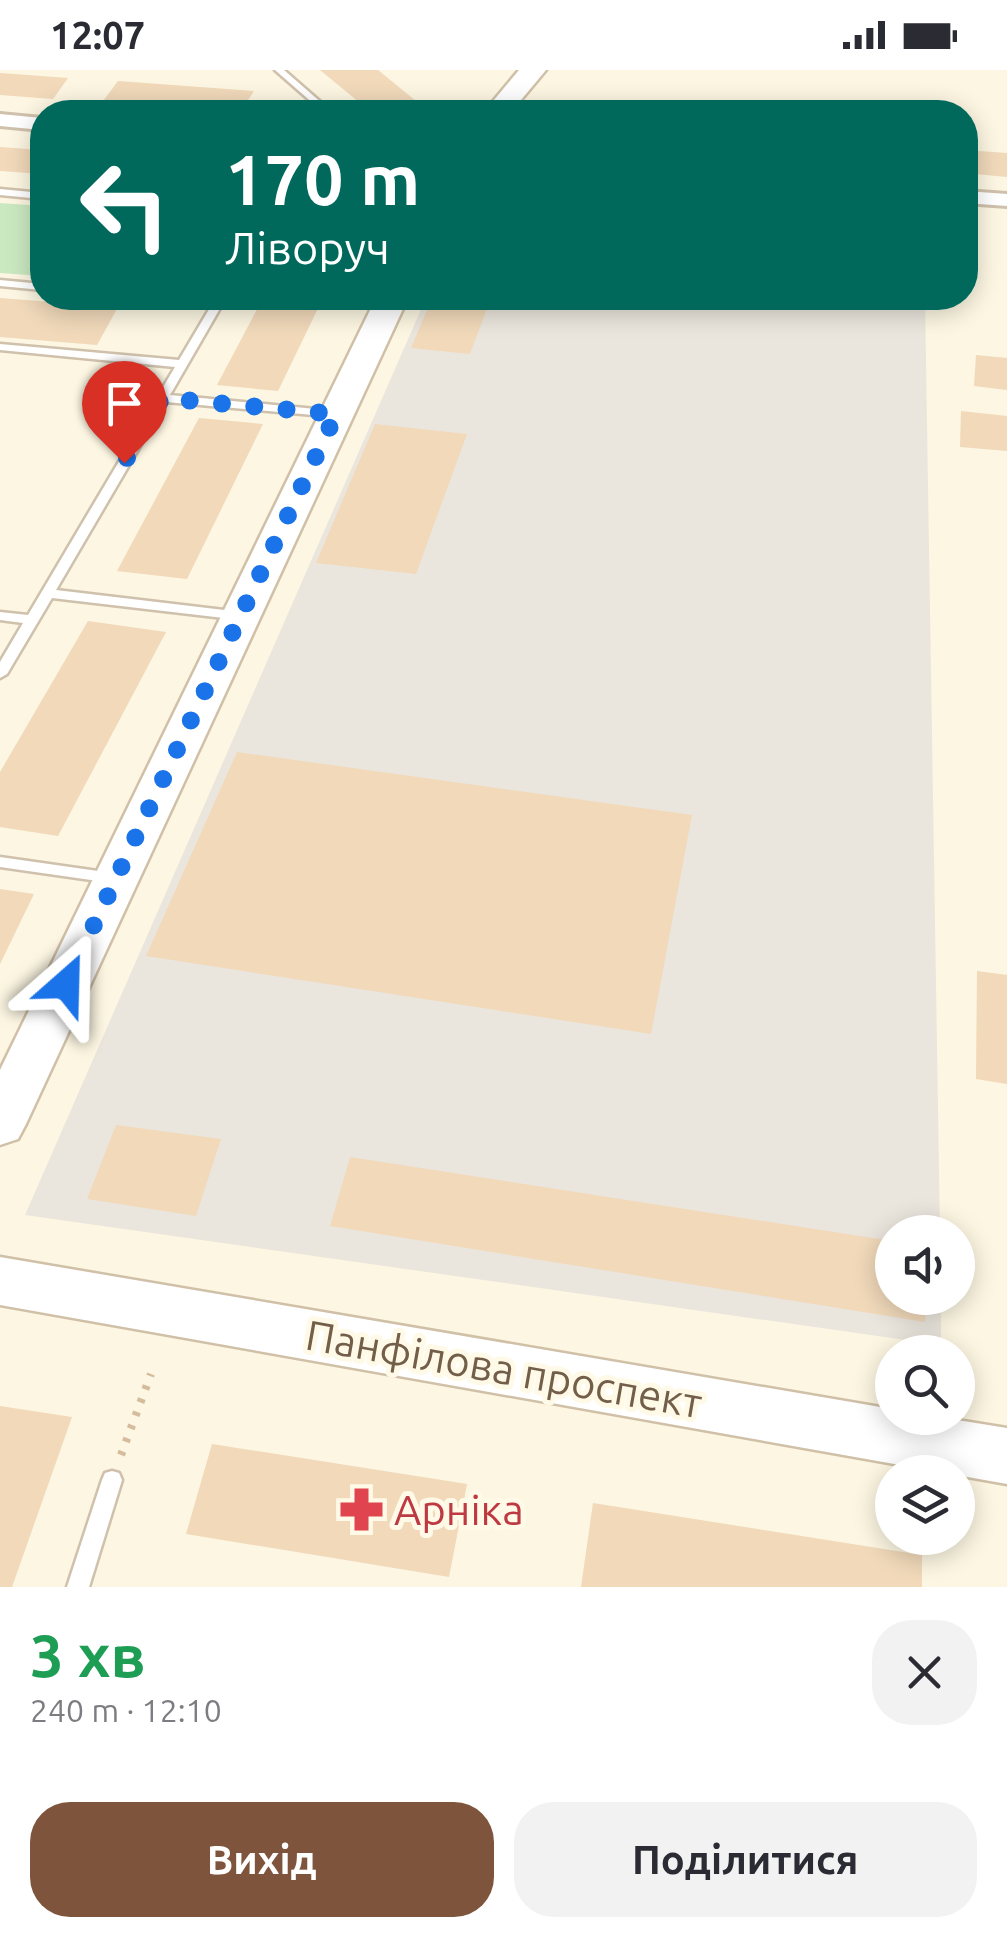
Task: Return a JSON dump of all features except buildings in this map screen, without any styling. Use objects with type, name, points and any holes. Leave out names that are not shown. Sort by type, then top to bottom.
[{"type":"street","points":[[507,100],[533,70]]},
{"type":"street","points":[[0,120],[30,123]]},
{"type":"street","points":[[978,198],[1007,200]]},
{"type":"street","points":[[0,1124],[386,310]]},
{"type":"street","name":"Панфілова проспект","points":[[0,1282],[1007,1456]]},
{"type":"lane","points":[[279,70],[314,100]]},
{"type":"lane","points":[[0,192],[30,195]]},
{"type":"lane","points":[[0,283],[30,286]]},
{"type":"lane","points":[[0,674],[214,310]]},
{"type":"lane","points":[[0,347],[182,364]]},
{"type":"lane","points":[[162,398],[336,414]]},
{"type":"lane","points":[[47,594],[241,616]]},
{"type":"lane","points":[[0,616],[32,620]]},
{"type":"lane","points":[[0,862],[116,879]]},
{"type":"lane","points":[[78,1587],[112,1480]]},
{"type":"path","points":[[112,1480],[151,1374]]},
{"type":"shaded area","points":[[421,310],[925,310],[940,1215],[875,1215],[875,1315],[941,1315],[941,1335],[875,1336],[25,1215]]},
{"type":"green space","points":[[0,203],[30,205],[30,275],[0,273]]},
{"type":"place","name":"Арніка","points":[[361,1510]]},
{"type":"route","points":[[66,984],[336,414],[162,398],[124,463]]}]
